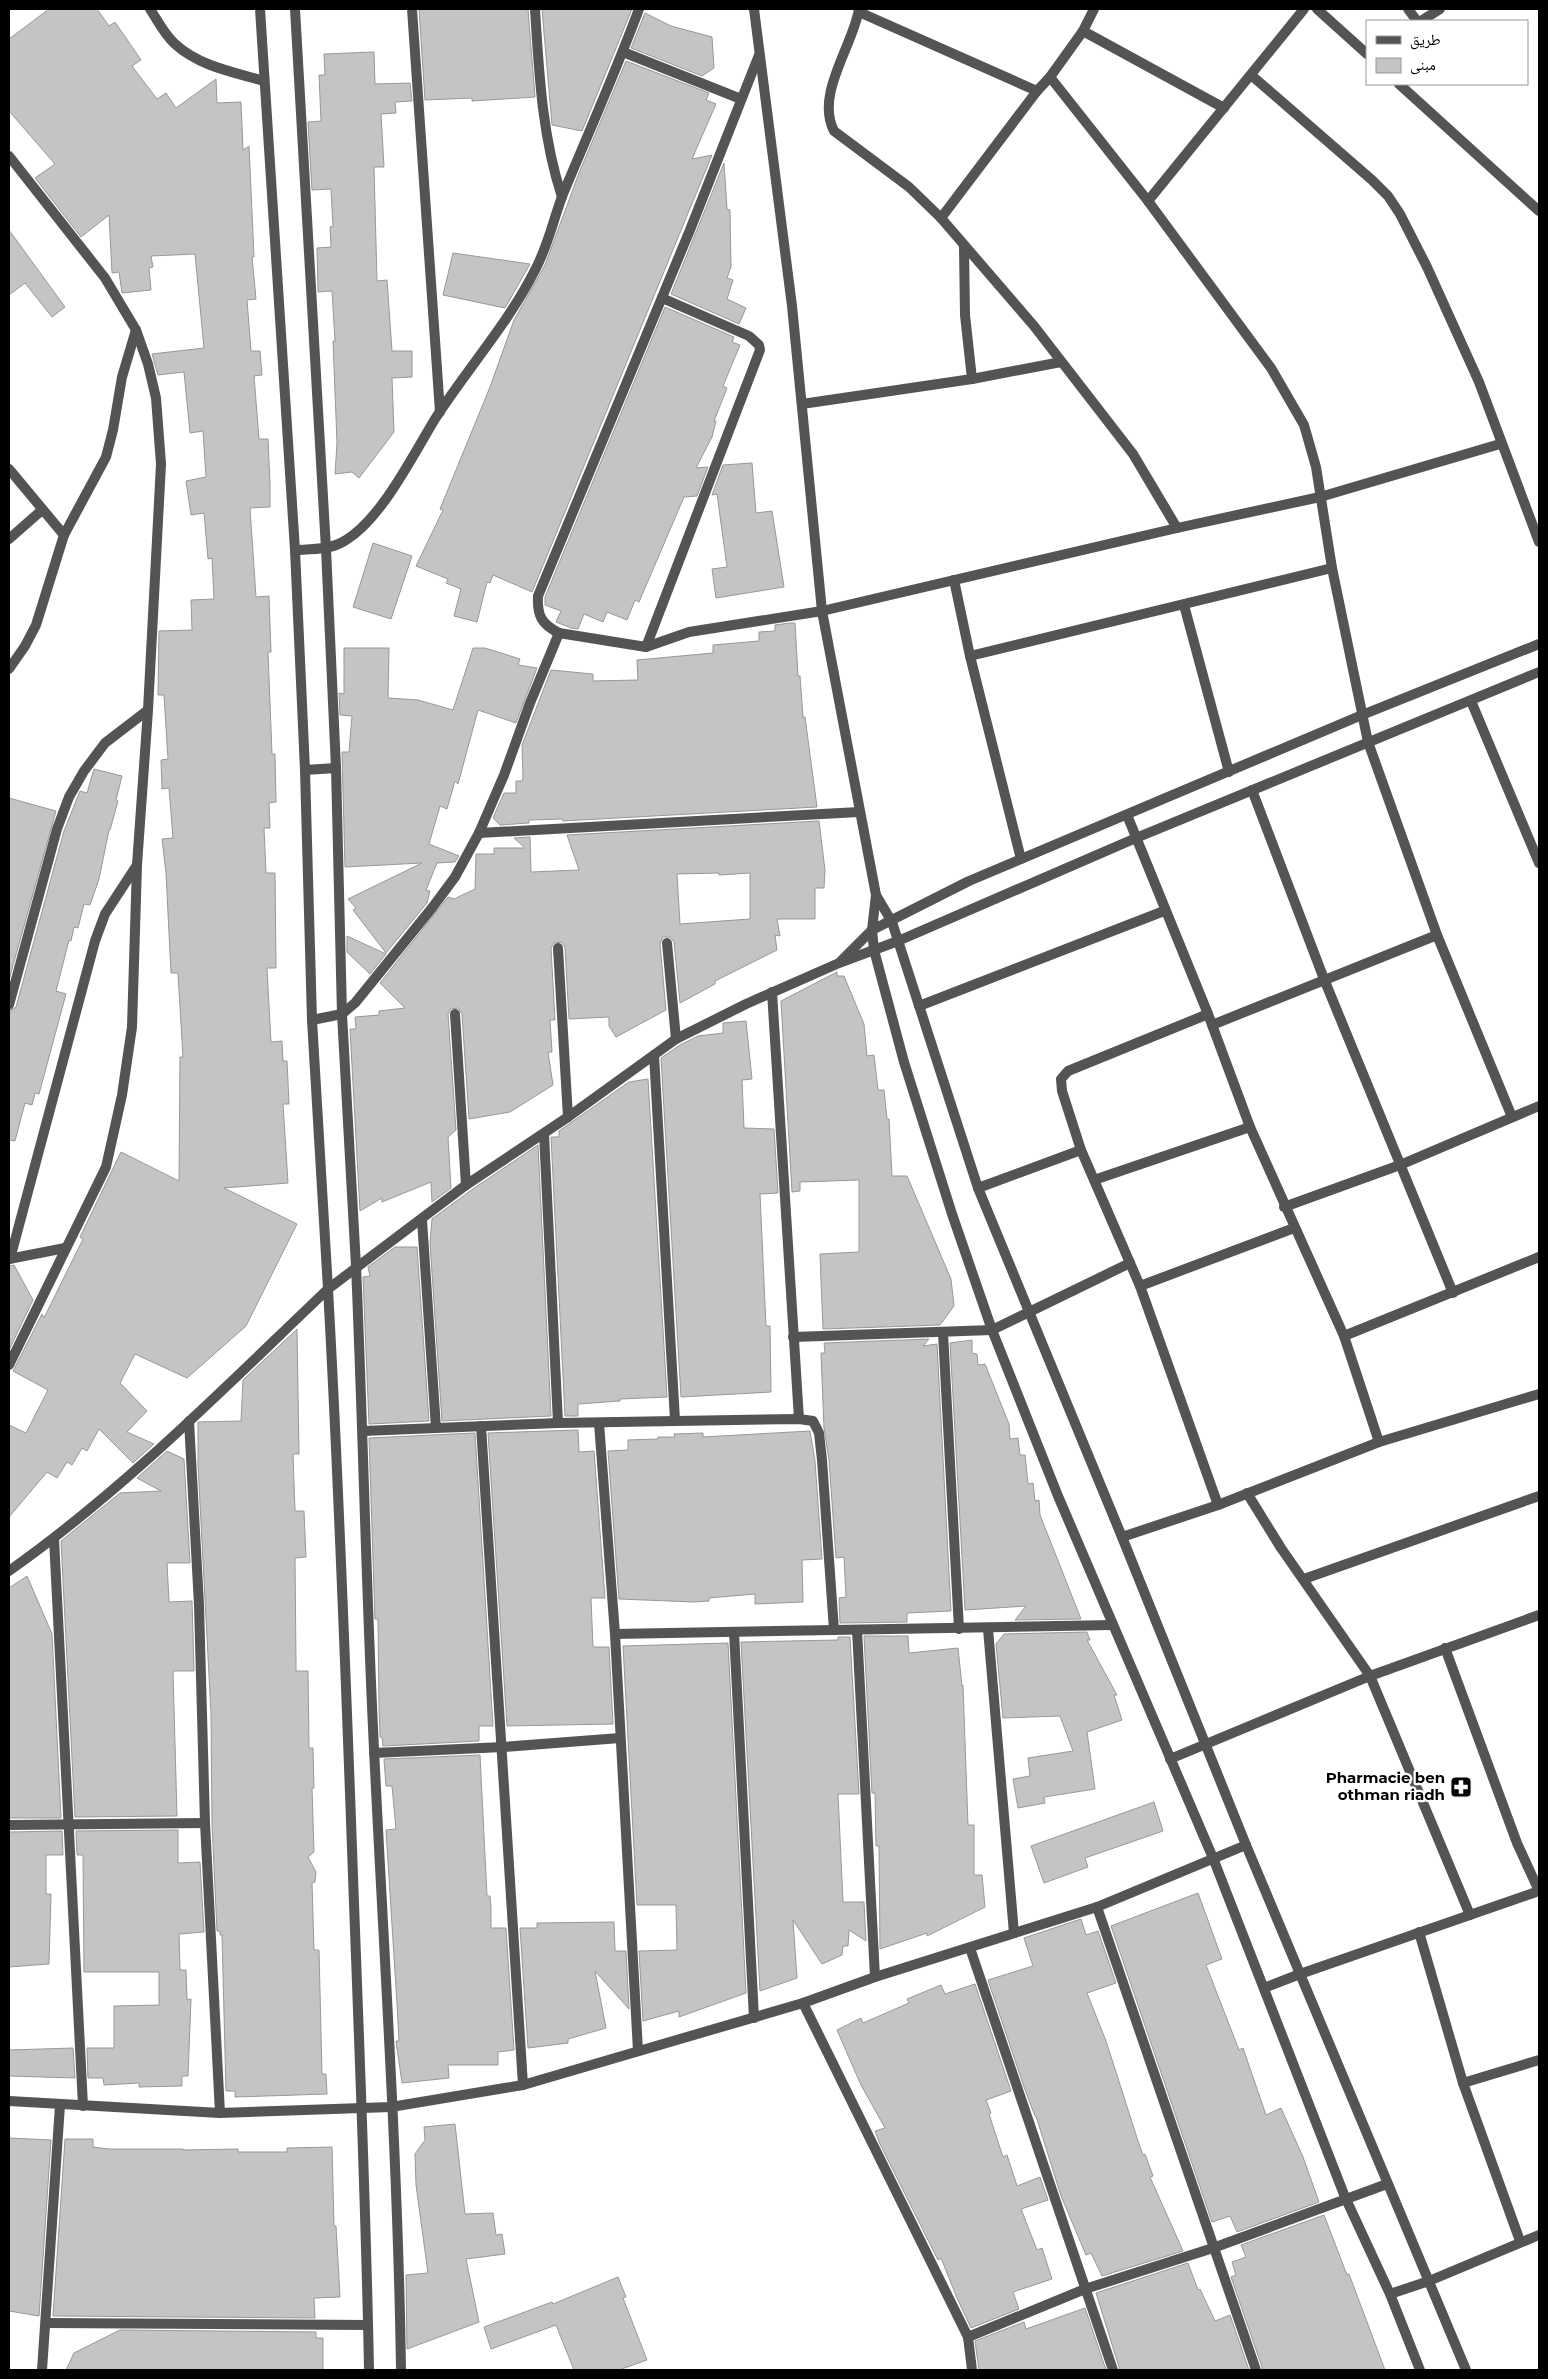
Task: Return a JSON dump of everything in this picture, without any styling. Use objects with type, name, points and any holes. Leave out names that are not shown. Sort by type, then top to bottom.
[{"type":"street","points":[[150,9],[174,43],[186,53],[200,61],[264,81]]},
{"type":"street","points":[[260,9],[295,550],[305,770],[312,1020],[338,1457],[362,2108],[369,2370]]},
{"type":"street","points":[[295,9],[326,549],[336,768],[342,1014],[356,1266],[374,1753],[391,2107],[401,2370]]},
{"type":"street","points":[[412,9],[440,412]]},
{"type":"street","points":[[535,9],[543,115],[551,160],[562,197]]},
{"type":"street","points":[[295,550],[326,549],[348,539],[368,522],[396,483],[440,412],[517,303],[549,239],[562,197],[639,9]]},
{"type":"street","points":[[754,9],[802,404],[822,610],[876,895],[872,930],[874,950],[913,1090],[952,1214],[992,1330],[1058,1496],[1213,1858],[1345,2197],[1390,2294],[1420,2370]]},
{"type":"street","points":[[941,218],[1037,91],[1050,77],[1083,31],[1094,9]]},
{"type":"street","points":[[1148,201],[1304,9]]},
{"type":"street","points":[[1317,9],[1366,53]]},
{"type":"street","points":[[1408,9],[1416,20]]},
{"type":"street","points":[[1424,20],[1440,9]]},
{"type":"street","points":[[1037,91],[859,10],[828,100],[830,124],[839,136],[909,187],[941,218],[964,248],[1034,326],[1133,454],[1177,528]]},
{"type":"street","points":[[1083,31],[1224,108]]},
{"type":"street","points":[[623,52],[741,99]]},
{"type":"street","points":[[759,54],[662,298],[538,596],[537,610],[541,620],[549,628],[559,633],[646,647],[689,632],[822,610],[1320,497],[1500,444]]},
{"type":"street","points":[[1251,75],[1372,180],[1388,196],[1400,214],[1478,382],[1500,444],[1539,542]]},
{"type":"street","points":[[1050,77],[1148,201],[1271,368],[1296,409],[1313,452],[1332,568],[1368,742],[1437,935],[1512,1117]]},
{"type":"street","points":[[1400,85],[1539,211]]},
{"type":"street","points":[[9,156],[104,278],[136,330],[148,364],[156,398],[161,464],[148,710],[137,865],[132,1027],[122,1095],[106,1168],[9,1365]]},
{"type":"street","points":[[964,248],[965,315],[972,379]]},
{"type":"street","points":[[646,647],[760,350],[759,345],[749,336],[662,298]]},
{"type":"street","points":[[9,669],[25,646],[36,625],[64,535],[106,457],[113,430],[122,377],[136,330]]},
{"type":"street","points":[[802,404],[972,379],[1061,362]]},
{"type":"street","points":[[9,469],[64,535]]},
{"type":"street","points":[[9,539],[42,510]]},
{"type":"street","points":[[970,656],[1332,568]]},
{"type":"street","points":[[954,580],[970,656],[1021,859]]},
{"type":"street","points":[[1184,605],[1229,772]]},
{"type":"street","points":[[312,1020],[342,1014],[366,991],[455,876],[479,832],[559,633]]},
{"type":"street","points":[[839,963],[872,930],[892,922],[969,881],[1362,715],[1539,644]]},
{"type":"street","points":[[9,1571],[54,1539],[133,1473],[328,1289],[356,1266],[422,1220],[466,1184],[544,1134],[676,1039],[772,992],[839,963],[1539,672]]},
{"type":"street","points":[[1471,701],[1539,863]]},
{"type":"street","points":[[9,1004],[57,829],[69,797],[104,742],[148,710]]},
{"type":"street","points":[[305,770],[336,768]]},
{"type":"street","points":[[1252,790],[1324,979],[1453,1292]]},
{"type":"street","points":[[479,832],[859,812]]},
{"type":"street","points":[[1127,815],[1164,911],[1208,1014],[1250,1127],[1344,1336],[1378,1442]]},
{"type":"street","points":[[65,1248],[10,1259],[95,941],[104,914],[137,865]]},
{"type":"street","points":[[876,895],[892,922],[978,1188],[1122,1537],[1246,1845],[1466,2370]]},
{"type":"street","points":[[919,1006],[1164,911]]},
{"type":"street","points":[[1212,1025],[1437,935]]},
{"type":"street","points":[[667,943],[676,1039]]},
{"type":"street","points":[[558,948],[568,1117]]},
{"type":"street","points":[[772,992],[792,1336],[799,1419]]},
{"type":"street","points":[[455,1014],[466,1184]]},
{"type":"street","points":[[1208,1014],[1063,1074],[1061,1079],[1062,1091],[1081,1150],[1140,1286],[1218,1505]]},
{"type":"street","points":[[654,1055],[675,1420]]},
{"type":"street","points":[[1284,1206],[1400,1165],[1539,1106]]},
{"type":"street","points":[[1094,1180],[1250,1127]]},
{"type":"street","points":[[544,1134],[558,1423]]},
{"type":"street","points":[[978,1188],[1081,1150]]},
{"type":"street","points":[[422,1220],[436,1428]]},
{"type":"street","points":[[1140,1286],[1294,1228]]},
{"type":"street","points":[[1344,1336],[1539,1257]]},
{"type":"street","points":[[792,1336],[943,1333],[992,1330],[1130,1263]]},
{"type":"street","points":[[943,1333],[959,1629]]},
{"type":"street","points":[[1122,1537],[1218,1505],[1378,1442],[1539,1394]]},
{"type":"street","points":[[363,1432],[675,1420],[799,1419],[814,1422],[819,1434],[834,1630]]},
{"type":"street","points":[[189,1421],[199,1605],[205,1823],[220,2113]]},
{"type":"street","points":[[599,1423],[615,1634],[638,2051]]},
{"type":"street","points":[[481,1426],[503,1747],[523,2085]]},
{"type":"street","points":[[1247,1493],[1370,1676],[1470,1915]]},
{"type":"street","points":[[1304,1579],[1539,1496]]},
{"type":"street","points":[[54,1539],[83,2106]]},
{"type":"street","points":[[1170,1759],[1370,1676],[1445,1648],[1538,1617]]},
{"type":"street","points":[[615,1634],[988,1629],[1113,1625]]},
{"type":"street","points":[[988,1629],[1014,1933]]},
{"type":"street","points":[[858,1630],[876,1977]]},
{"type":"street","points":[[734,1632],[754,2018]]},
{"type":"street","points":[[1264,1988],[1539,1891],[1517,1843],[1445,1648]]},
{"type":"street","points":[[374,1753],[503,1747],[620,1738]]},
{"type":"street","points":[[9,1825],[205,1823]]},
{"type":"street","points":[[9,2101],[220,2113],[391,2107],[523,2085],[803,2004],[876,1977],[1097,1907],[1246,1845]]},
{"type":"street","points":[[1097,1907],[1256,2370]]},
{"type":"street","points":[[1419,1932],[1463,2083],[1520,2241]]},
{"type":"street","points":[[970,1948],[1113,2370]]},
{"type":"street","points":[[803,2004],[968,2337],[972,2370]]},
{"type":"street","points":[[1463,2083],[1539,2060]]},
{"type":"street","points":[[42,2370],[60,2105]]},
{"type":"street","points":[[968,2337],[1085,2290],[1213,2248],[1345,2197],[1387,2184]]},
{"type":"street","points":[[1390,2294],[1539,2235]]},
{"type":"street","points":[[46,2323],[368,2325]]},
{"type":"building","points":[[49,9],[97,9],[109,26],[115,22],[141,60],[132,66],[157,99],[166,93],[176,108],[216,79],[217,103],[241,102],[243,150],[249,146],[254,257],[252,257],[256,299],[247,300],[251,351],[260,351],[262,375],[254,376],[259,439],[268,439],[270,484],[270,507],[250,508],[256,597],[269,596],[271,652],[268,652],[272,754],[275,754],[276,802],[269,803],[270,828],[264,828],[266,873],[275,873],[276,968],[267,968],[271,1042],[282,1041],[283,1061],[287,1061],[289,1104],[283,1104],[288,1183],[224,1188],[297,1224],[246,1326],[187,1378],[135,1354],[120,1383],[147,1411],[127,1432],[154,1444],[133,1463],[99,1429],[87,1451],[82,1448],[72,1465],[67,1462],[57,1478],[47,1472],[9,1517],[9,1425],[26,1433],[48,1390],[13,1371],[42,1314],[44,1318],[83,1239],[80,1237],[121,1152],[179,1181],[180,1057],[183,1057],[178,973],[171,973],[166,873],[162,839],[173,838],[169,788],[162,789],[161,760],[168,759],[164,695],[158,695],[159,631],[192,630],[191,600],[214,599],[212,558],[208,559],[204,513],[191,515],[186,481],[206,477],[203,431],[190,433],[184,372],[158,375],[152,354],[204,348],[195,254],[151,256],[153,267],[149,268],[151,290],[122,293],[119,272],[112,273],[109,215],[81,237],[35,178],[55,164],[9,111],[9,39]]},
{"type":"building","points":[[419,9],[528,9],[535,97],[472,101],[472,98],[425,100]]},
{"type":"building","points":[[542,9],[632,9],[582,131],[552,125]]},
{"type":"building","points":[[645,13],[671,26],[712,37],[714,68],[702,76],[631,48]]},
{"type":"building","points":[[374,52],[375,84],[410,83],[412,101],[395,102],[396,113],[381,114],[384,167],[374,167],[377,281],[387,280],[392,351],[412,351],[412,377],[392,378],[394,432],[359,478],[352,472],[335,474],[337,443],[332,291],[318,292],[317,248],[331,247],[330,227],[333,226],[331,189],[312,190],[308,122],[321,121],[319,75],[325,75],[324,54]]},
{"type":"building","points":[[626,61],[709,93],[706,100],[716,104],[692,159],[712,155],[532,592],[493,575],[490,583],[487,582],[477,622],[454,616],[461,589],[446,583],[448,579],[416,566],[443,510],[440,509],[490,387],[514,320],[545,265],[579,173]]},
{"type":"building","points":[[724,163],[727,209],[730,210],[731,267],[727,278],[733,280],[727,299],[746,308],[739,324],[671,294]]},
{"type":"building","points":[[9,230],[65,307],[52,317],[25,283],[9,295]]},
{"type":"building","points":[[453,253],[530,264],[505,308],[443,295]]},
{"type":"building","points":[[665,307],[734,337],[732,342],[740,345],[723,386],[727,388],[714,421],[716,421],[712,437],[696,468],[708,467],[697,496],[684,497],[639,602],[635,600],[627,620],[607,612],[603,622],[584,614],[578,629],[571,628],[556,622],[561,611],[545,605],[545,597]]},
{"type":"building","points":[[752,463],[756,513],[772,511],[784,587],[716,598],[712,569],[727,567],[717,494],[712,495],[723,465]]},
{"type":"building","points":[[373,543],[412,556],[391,619],[353,607]]},
{"type":"building","points":[[795,623],[798,676],[800,676],[803,717],[805,717],[817,807],[563,821],[562,819],[529,820],[529,823],[500,825],[493,818],[504,793],[516,793],[516,781],[522,781],[522,745],[551,670],[593,674],[593,681],[638,680],[637,660],[713,653],[713,645],[759,641],[759,632],[775,631],[775,625]]},
{"type":"building","points":[[344,648],[389,648],[388,698],[418,700],[453,710],[473,648],[485,648],[520,659],[518,665],[537,668],[516,723],[478,710],[458,784],[455,781],[447,809],[440,806],[429,844],[459,856],[455,862],[437,863],[426,890],[430,891],[427,903],[386,953],[353,910],[356,908],[348,899],[422,863],[345,867],[342,752],[349,752],[352,716],[340,715],[339,693],[344,694]]},
{"type":"building","points":[[94,769],[122,776],[116,800],[118,801],[109,830],[99,879],[90,905],[84,904],[78,928],[74,927],[71,941],[69,940],[56,991],[66,994],[39,1094],[35,1093],[32,1105],[25,1103],[15,1141],[9,1140],[9,1012],[16,1007],[64,831],[80,791],[87,793]]},
{"type":"building","points":[[9,798],[56,811],[9,980]]},
{"type":"building","points":[[819,821],[825,870],[824,888],[815,888],[815,919],[777,919],[780,936],[775,935],[777,950],[715,981],[715,984],[680,1003],[674,942],[670,937],[663,937],[660,944],[666,1010],[616,1037],[609,1026],[609,1017],[569,1019],[565,947],[561,942],[554,943],[551,948],[555,1020],[550,1020],[552,1052],[548,1052],[553,1085],[510,1112],[469,1119],[462,1014],[458,1008],[451,1009],[448,1014],[456,1130],[448,1137],[451,1188],[432,1202],[431,1182],[382,1202],[382,1198],[360,1211],[350,1029],[356,1029],[355,1017],[379,1015],[379,1011],[405,1008],[380,983],[448,897],[454,899],[475,889],[476,854],[494,854],[494,848],[525,848],[514,838],[530,837],[531,872],[579,870],[567,835]],"holes":[[[719,873],[719,875],[750,873],[750,919],[680,924],[677,874]]]},
{"type":"building","points":[[347,936],[386,954],[370,974],[347,952]]},
{"type":"building","points":[[837,972],[837,976],[844,976],[864,1024],[867,1056],[874,1055],[878,1090],[884,1090],[887,1119],[889,1119],[892,1176],[907,1176],[951,1279],[954,1306],[940,1325],[823,1329],[820,1254],[859,1252],[859,1180],[800,1182],[800,1191],[792,1192],[781,1001]]},
{"type":"building","points":[[746,1021],[752,1079],[742,1080],[744,1128],[774,1129],[778,1193],[760,1194],[766,1326],[770,1326],[771,1392],[681,1397],[661,1058],[698,1036],[723,1033],[723,1023]]},
{"type":"building","points":[[648,1079],[667,1397],[620,1399],[620,1401],[578,1404],[578,1416],[565,1416],[551,1137],[559,1137],[559,1131],[629,1082]]},
{"type":"building","points":[[538,1145],[551,1416],[442,1421],[430,1243],[432,1219]]},
{"type":"building","points":[[395,1247],[417,1247],[429,1421],[369,1424],[363,1277],[370,1276],[368,1267]]},
{"type":"building","points":[[14,1265],[33,1300],[9,1350],[9,1266]]},
{"type":"building","points":[[297,1329],[299,1454],[293,1454],[295,1511],[304,1511],[306,1557],[295,1558],[296,1671],[308,1671],[309,1748],[313,1748],[314,1852],[308,1857],[316,1872],[315,1882],[312,1883],[314,1950],[319,1950],[322,2074],[326,2074],[327,2094],[235,2097],[235,2091],[226,2091],[222,1935],[220,1935],[220,1931],[217,1931],[212,1823],[211,1714],[198,1465],[198,1422],[241,1421],[243,1380]]},
{"type":"building","points":[[929,1339],[923,1346],[937,1344],[951,1611],[907,1613],[907,1622],[840,1623],[839,1598],[846,1597],[844,1557],[836,1558],[829,1460],[824,1428],[821,1353],[825,1353],[824,1343]]},
{"type":"building","points":[[972,1340],[972,1353],[977,1354],[978,1365],[985,1364],[1009,1424],[1010,1439],[1018,1438],[1020,1455],[1025,1455],[1028,1484],[1033,1483],[1035,1501],[1039,1500],[1040,1515],[1081,1619],[1015,1620],[1026,1606],[965,1610],[950,1343]]},
{"type":"building","points":[[578,1430],[579,1452],[594,1451],[605,1598],[591,1598],[593,1647],[609,1647],[613,1724],[507,1726],[488,1433]]},
{"type":"building","points":[[810,1431],[815,1461],[822,1559],[802,1560],[803,1602],[755,1604],[755,1594],[709,1598],[709,1601],[694,1602],[619,1599],[608,1451],[628,1450],[628,1440],[675,1437],[674,1434],[703,1433],[703,1437]]},
{"type":"building","points":[[475,1433],[493,1726],[479,1726],[479,1741],[383,1746],[382,1737],[380,1737],[378,1619],[375,1619],[369,1438]]},
{"type":"building","points":[[167,1451],[184,1459],[190,1563],[167,1563],[169,1602],[192,1601],[194,1671],[173,1671],[177,1816],[75,1817],[61,1541],[120,1493],[161,1491],[137,1478]]},
{"type":"building","points":[[27,1576],[52,1634],[61,1818],[9,1818],[9,1588]]},
{"type":"building","points":[[1087,1632],[1090,1640],[1087,1640],[1117,1695],[1114,1695],[1122,1720],[1087,1732],[1095,1789],[1044,1797],[1045,1803],[1018,1808],[1013,1779],[1030,1776],[1028,1758],[1073,1751],[1060,1716],[1003,1718],[996,1644],[1004,1634]]},
{"type":"building","points":[[864,1636],[908,1636],[909,1653],[958,1648],[963,1685],[968,1825],[974,1825],[974,1875],[982,1875],[985,1907],[927,1936],[927,1933],[880,1949],[879,1846],[876,1846],[875,1793],[872,1793]]},
{"type":"building","points":[[838,1637],[850,1637],[859,1794],[838,1794],[843,1902],[864,1902],[866,1941],[849,1930],[848,1946],[843,1946],[842,1955],[822,1964],[793,1920],[797,1978],[760,1991],[741,1642],[838,1640]]},
{"type":"building","points":[[728,1643],[746,1993],[679,2017],[679,2011],[643,2021],[639,1951],[677,1950],[676,1905],[637,1905],[623,1646]]},
{"type":"building","points":[[480,1755],[487,1896],[490,1896],[491,1928],[506,1928],[514,2050],[498,2052],[498,2065],[448,2065],[449,2078],[402,2083],[396,2041],[399,2041],[386,1830],[396,1829],[392,1786],[386,1786],[384,1759]]},
{"type":"building","points":[[1154,1802],[1163,1831],[1085,1858],[1088,1867],[1044,1883],[1031,1846]]},
{"type":"building","points":[[178,1830],[178,1863],[200,1862],[204,1932],[179,1934],[180,1970],[186,1970],[187,2000],[191,1999],[188,2076],[182,2076],[182,2086],[139,2087],[139,2083],[104,2085],[103,2078],[88,2078],[87,2048],[114,2048],[114,2006],[159,2005],[159,1972],[84,1972],[83,1855],[77,1855],[76,1831]]},
{"type":"building","points":[[62,1831],[63,1855],[46,1855],[46,1894],[51,1894],[49,1964],[9,1967],[9,1832]]},
{"type":"building","points":[[1198,1893],[1222,1959],[1206,1965],[1239,2050],[1243,2048],[1266,2115],[1281,2108],[1303,2157],[1319,2202],[1237,2232],[1230,2216],[1212,2222],[1111,1926]]},
{"type":"building","points":[[1081,1919],[1086,1935],[1098,1931],[1116,1983],[1087,1993],[1106,2041],[1139,2144],[1153,2176],[1150,2177],[1183,2251],[1102,2276],[1091,2253],[1086,2255],[1061,2196],[1036,2116],[1024,2087],[988,1980],[1033,1966],[1024,1938]]},
{"type":"building","points":[[614,1922],[615,1951],[626,1951],[629,2009],[595,1971],[606,2028],[568,2039],[568,2043],[528,2048],[520,1928],[537,1928],[537,1923]]},
{"type":"building","points":[[975,1984],[1011,2091],[986,2100],[991,2113],[989,2114],[1003,2157],[1007,2155],[1017,2186],[1040,2177],[1048,2200],[1021,2209],[1037,2250],[1042,2248],[1052,2279],[1013,2292],[1019,2309],[971,2328],[941,2258],[938,2260],[880,2144],[875,2131],[885,2128],[861,2085],[837,2030],[861,2018],[863,2023],[909,2003],[907,1999],[941,1985],[945,1994]]},
{"type":"building","points":[[73,2048],[75,2078],[9,2076],[9,2050]]},
{"type":"building","points":[[455,2124],[465,2214],[493,2213],[496,2235],[502,2234],[505,2254],[466,2259],[479,2322],[407,2349],[406,2275],[428,2273],[416,2185],[415,2154],[425,2140],[424,2127]]},
{"type":"building","points":[[9,2138],[51,2140],[39,2316],[9,2311]]},
{"type":"building","points":[[65,2139],[93,2139],[93,2147],[109,2149],[238,2149],[238,2152],[287,2152],[287,2148],[332,2147],[334,2226],[336,2226],[340,2297],[314,2298],[315,2318],[53,2316]]},
{"type":"building","points":[[1324,2215],[1347,2275],[1349,2274],[1385,2370],[1263,2370],[1231,2277],[1236,2275],[1232,2262],[1246,2257],[1241,2245]]},
{"type":"building","points":[[1188,2263],[1198,2290],[1200,2289],[1215,2321],[1230,2315],[1249,2370],[1120,2370],[1096,2293]]},
{"type":"building","points":[[618,2277],[626,2297],[623,2298],[647,2360],[619,2370],[574,2370],[556,2325],[491,2349],[484,2327],[552,2302],[553,2304]]},
{"type":"building","points":[[1085,2308],[1106,2370],[979,2370],[975,2341],[1024,2322],[1026,2329]]},
{"type":"building","points":[[120,2330],[316,2332],[316,2338],[323,2338],[323,2370],[66,2370],[74,2353]]},
{"type":"place","name":"Pharmacie ben othman riadh","points":[[1461,1787]]}]
